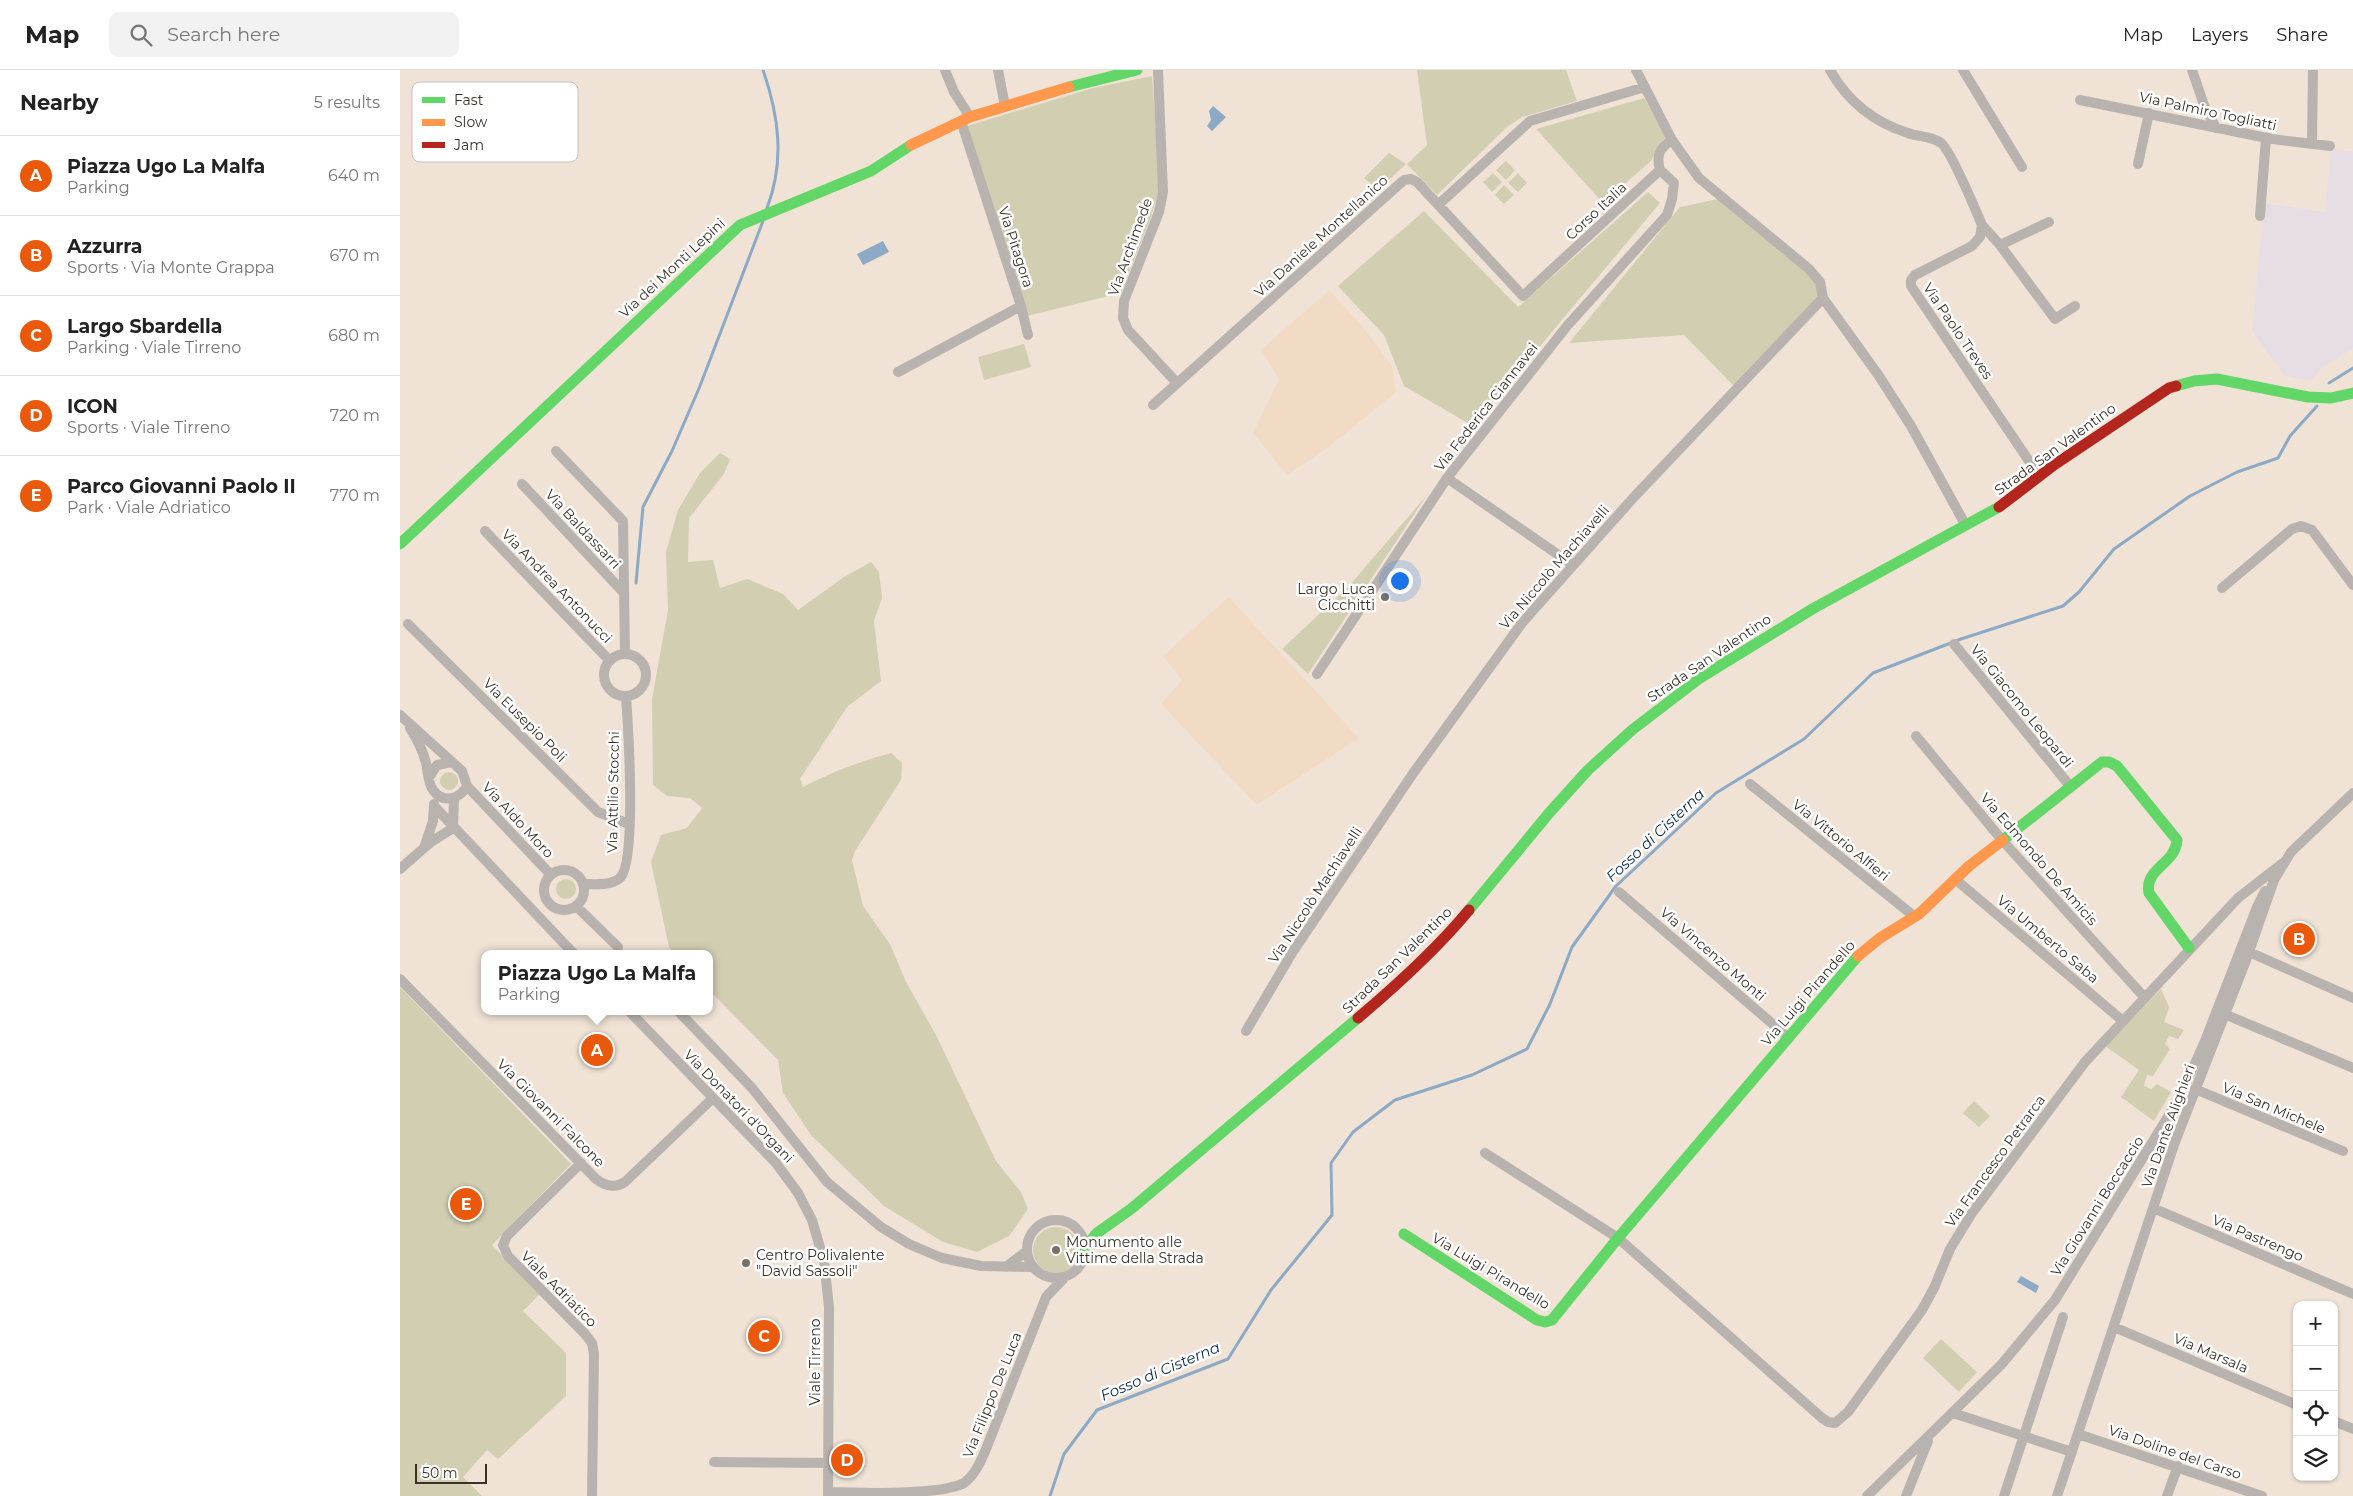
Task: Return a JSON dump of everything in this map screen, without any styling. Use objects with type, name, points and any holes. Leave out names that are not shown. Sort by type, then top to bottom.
[{"type":"street","name":"Via Pitagora","points":[[898,372],[1021,306],[966,119],[945,70]]},
{"type":"street","points":[[998,70],[1005,106]]},
{"type":"street","name":"Via dei Monti Lepini","points":[[400,544],[695,265],[740,225],[868,172],[916,142],[966,119],[1124,71],[1138,70]]},
{"type":"street","name":"Via Archimede","points":[[1158,70],[1163,192],[1159,212],[1124,301],[1123,318],[1128,330],[1177,383]]},
{"type":"street","points":[[1636,70],[1672,140],[1699,178],[1809,269],[1820,282],[1824,298],[1879,376],[1911,426],[1966,524]]},
{"type":"street","points":[[1963,70],[2022,167]]},
{"type":"street","points":[[2192,70],[2204,104],[2216,128]]},
{"type":"street","points":[[2312,144],[2313,70]]},
{"type":"street","points":[[1832,71],[1847,97],[1868,115],[1900,130],[1941,144],[1948,154],[1982,226],[2000,245],[2055,319],[2075,306]]},
{"type":"street","points":[[1438,205],[1530,121],[1644,87]]},
{"type":"street","name":"Via Palmiro Togliatti","points":[[2080,100],[2266,138],[2330,146]]},
{"type":"street","points":[[2138,164],[2149,113]]},
{"type":"street","points":[[2260,216],[2266,138]]},
{"type":"street","points":[[1660,170],[1658,154],[1663,146],[1672,140]]},
{"type":"street","name":"Corso Italia","points":[[1523,296],[1660,170]]},
{"type":"street","name":"Via Federica Ciannavei","points":[[1317,674],[1446,478],[1567,326],[1666,215],[1672,199],[1674,183],[1660,170]]},
{"type":"street","name":"Via Daniele Montellanico","points":[[1153,405],[1403,181],[1409,179],[1415,181],[1523,296]]},
{"type":"street","points":[[2000,245],[2049,222]]},
{"type":"street","name":"Via Paolo Treves","points":[[1982,226],[1981,234],[1975,244],[1915,276],[1911,280],[1911,286],[2033,467]]},
{"type":"street","name":"Via Niccolò Machiavelli","points":[[1246,1031],[1292,952],[1414,772],[1522,623],[1634,497],[1824,298]]},
{"type":"street","points":[[1021,306],[1028,335]]},
{"type":"street","name":"Strada San Valentino","points":[[1085,1248],[1097,1233],[1131,1210],[1396,985],[1454,928],[1567,792],[1632,730],[1700,678],[1771,633],[2004,504],[2054,465],[2169,388],[2194,381],[2217,379],[2316,398],[2336,397],[2353,393]]},
{"type":"street","points":[[556,451],[623,521],[625,654]]},
{"type":"street","points":[[1446,478],[1573,565]]},
{"type":"street","name":"Via Baldassarri","points":[[522,484],[624,593]]},
{"type":"street","points":[[2222,588],[2292,529],[2301,526],[2312,530],[2353,585]]},
{"type":"street","name":"Via Andrea Antonucci","points":[[485,531],[610,661]]},
{"type":"street","name":"Via Eusepio Poli","points":[[408,624],[598,812],[630,824]]},
{"type":"street","name":"Via Giacomo Leopardi","points":[[1954,644],[2070,786]]},
{"type":"street","points":[[625,654],[636,657],[641,662],[646,674],[640,690],[626,696],[611,690],[605,680],[606,666],[610,661],[617,656],[625,654]]},
{"type":"street","name":"Via Attilio Stocchi","points":[[583,884],[609,883],[621,877],[625,866],[630,824],[626,696]]},
{"type":"street","name":"Via Aldo Moro","points":[[402,717],[462,770],[467,786],[551,875]]},
{"type":"street","name":"Via Aldo Moro","points":[[402,717],[421,750],[430,776]]},
{"type":"street","name":"Via Edmondo De Amicis","points":[[1916,736],[2002,840],[2145,998]]},
{"type":"street","points":[[424,848],[432,827],[435,807],[430,776],[437,766],[452,762]]},
{"type":"street","name":"Via Luigi Pirandello","points":[[1404,1234],[1537,1320],[1545,1322],[1555,1317],[1618,1238],[1864,951],[1880,938],[1914,917],[1955,879],[2002,840],[2102,762],[2112,763],[2178,842],[2177,848],[2150,876],[2146,887],[2150,896],[2189,948]]},
{"type":"street","name":"Via Vittorio Alfieri","points":[[1750,784],[1914,917]]},
{"type":"street","points":[[431,788],[439,795],[454,798],[460,796],[467,786]]},
{"type":"street","name":"Via Dante Alighieri","points":[[2057,1496],[2153,1208],[2195,1089],[2249,952],[2274,880],[2283,863],[2353,793]]},
{"type":"street","points":[[454,798],[454,828]]},
{"type":"street","points":[[435,807],[570,950]]},
{"type":"street","points":[[400,869],[424,848],[454,828]]},
{"type":"street","name":"Via Francesco Petrarca","points":[[1618,1238],[1822,1418],[1828,1422],[1838,1422],[1848,1412],[1924,1307],[1950,1249],[1972,1213],[2086,1062],[2189,948],[2241,894],[2283,863]]},
{"type":"street","points":[[568,871],[579,877],[583,884],[583,895],[576,906],[563,910],[556,908],[546,900],[544,886],[551,875],[556,872],[568,871]]},
{"type":"street","name":"Via Umberto Saba","points":[[1955,879],[2123,1021]]},
{"type":"street","name":"Via Giovanni Boccaccio","points":[[1867,1496],[1929,1438],[2009,1357],[2048,1310],[2179,1099],[2200,1052],[2259,903],[2274,880]]},
{"type":"street","name":"Via Vincenzo Monti","points":[[1619,892],[1789,1038]]},
{"type":"street","points":[[576,906],[618,947]]},
{"type":"street","points":[[2249,952],[2353,998]]},
{"type":"street","name":"Via Giovanni Falcone","points":[[400,979],[602,1183],[611,1186],[622,1184],[713,1098]]},
{"type":"street","points":[[2224,1014],[2353,1068]]},
{"type":"street","name":"Via Donatori d'Organi","points":[[634,1015],[766,1152],[804,1202],[816,1229]]},
{"type":"street","points":[[682,1015],[752,1088],[812,1166],[856,1208],[894,1235],[935,1255],[959,1262],[1006,1267],[1033,1267]]},
{"type":"street","name":"Via San Michele","points":[[2195,1089],[2343,1151]]},
{"type":"street","points":[[1485,1153],[1618,1238]]},
{"type":"street","name":"Viale Adriatico","points":[[581,1163],[507,1236],[503,1245],[508,1256],[592,1343],[594,1354],[592,1496]]},
{"type":"street","name":"Via Pastrengo","points":[[2153,1208],[2353,1294]]},
{"type":"street","points":[[1066,1276],[1057,1278],[1044,1275],[1033,1267],[1027,1251],[1031,1233],[1045,1222],[1063,1221],[1078,1231],[1097,1233]]},
{"type":"street","name":"Viale Tirreno","points":[[816,1229],[824,1261],[829,1307],[828,1494]]},
{"type":"street","points":[[1046,1297],[1066,1276],[1080,1265],[1085,1248],[1078,1231]]},
{"type":"street","points":[[1006,1267],[1027,1251]]},
{"type":"street","points":[[1044,1275],[1046,1297]]},
{"type":"street","name":"Via Filippo De Luca","points":[[828,1494],[930,1493],[951,1490],[966,1482],[976,1470],[986,1449],[1046,1297]]},
{"type":"street","points":[[2004,1496],[2063,1317]]},
{"type":"street","name":"Via Marsala","points":[[2114,1327],[2293,1403]]},
{"type":"street","points":[[1953,1413],[2072,1452]]},
{"type":"street","points":[[2338,1423],[2353,1429]]},
{"type":"street","name":"Via Doline del Carso","points":[[2078,1434],[2178,1466],[2262,1496]]},
{"type":"street","points":[[1906,1496],[1929,1438]]},
{"type":"street","points":[[714,1462],[828,1463]]},
{"type":"street","points":[[2167,1496],[2178,1466]]},
{"type":"shaded area","points":[[1417,70],[1566,70],[1577,101],[1522,117],[1507,127],[1437,195],[1407,164],[1427,145]]},
{"type":"shaded area","points":[[1152,76],[1160,186],[1151,217],[1121,293],[1027,316],[967,126],[1093,88]]},
{"type":"shaded area","points":[[1644,98],[1666,137],[1658,145],[1652,160],[1603,203],[1536,129]]},
{"type":"shaded area","points":[[2331,149],[2353,152],[2353,348],[2322,368],[2311,381],[2285,376],[2252,331],[2264,203],[2325,212]]},
{"type":"shaded area","points":[[1389,153],[1406,164],[1378,190],[1364,178]]},
{"type":"shaded area","points":[[1506,161],[1515,170],[1506,180],[1496,170]]},
{"type":"shaded area","points":[[1493,173],[1502,182],[1492,192],[1483,182]]},
{"type":"shaded area","points":[[1518,173],[1527,183],[1518,192],[1508,183]]},
{"type":"shaded area","points":[[1504,185],[1514,195],[1504,204],[1495,195]]},
{"type":"shaded area","points":[[1648,192],[1660,203],[1473,426],[1404,386],[1384,335],[1338,286],[1424,211],[1518,307]]},
{"type":"shaded area","points":[[1723,198],[1803,263],[1823,298],[1737,389],[1684,335],[1569,343],[1680,207]]},
{"type":"shaded area","points":[[1329,290],[1360,323],[1392,366],[1396,392],[1330,446],[1287,475],[1253,433],[1279,379],[1261,350]]},
{"type":"shaded area","points":[[1024,344],[1031,367],[984,380],[978,357]]},
{"type":"shaded area","points":[[720,453],[730,459],[724,474],[689,518],[688,562],[713,560],[720,588],[747,579],[783,594],[798,610],[844,577],[871,562],[879,572],[882,598],[874,621],[881,681],[847,707],[800,779],[803,787],[847,767],[891,753],[902,763],[901,780],[855,851],[852,860],[863,906],[890,944],[906,982],[936,1035],[996,1161],[1021,1192],[1028,1209],[1009,1236],[977,1252],[943,1242],[884,1206],[811,1135],[783,1093],[778,1060],[713,994],[713,950],[672,950],[669,947],[651,862],[661,835],[687,828],[702,808],[690,798],[667,796],[653,785],[652,699],[668,610],[666,552],[678,510],[700,473]]},
{"type":"shaded area","points":[[1427,495],[1308,674],[1282,649],[1349,586]]},
{"type":"shaded area","points":[[1229,597],[1359,738],[1257,805],[1161,704],[1182,680],[1163,656]]},
{"type":"shaded area","points":[[449,772],[457,777],[458,781],[453,789],[449,790],[441,785],[440,781],[445,773]]},
{"type":"shaded area","points":[[566,879],[573,882],[576,889],[573,896],[566,899],[559,896],[556,889],[559,882]]},
{"type":"shaded area","points":[[400,987],[571,1164],[492,1245],[540,1294],[523,1311],[566,1353],[566,1396],[498,1459],[487,1450],[463,1477],[482,1496],[400,1496]]},
{"type":"shaded area","points":[[2161,989],[2169,1007],[2164,1022],[2184,1030],[2178,1039],[2169,1036],[2165,1044],[2170,1049],[2153,1076],[2147,1075],[2144,1086],[2151,1089],[2157,1084],[2171,1092],[2154,1121],[2121,1097],[2139,1070],[2105,1046]]},
{"type":"shaded area","points":[[1974,1101],[1990,1116],[1979,1127],[1963,1113]]},
{"type":"shaded area","points":[[1061,1227],[1073,1233],[1078,1241],[1078,1259],[1073,1267],[1065,1272],[1051,1273],[1039,1267],[1034,1259],[1033,1245],[1039,1233],[1047,1228]]},
{"type":"shaded area","points":[[1941,1339],[1977,1372],[1959,1392],[1923,1358]]},
{"type":"water","points":[[1213,106],[1226,117],[1212,131],[1207,126],[1211,120],[1209,111]]},
{"type":"water","points":[[883,241],[889,252],[863,265],[857,254]]},
{"type":"water","points":[[2021,1276],[2039,1286],[2036,1293],[2017,1282]]},
{"type":"waterway","points":[[763,70],[773,104],[778,139],[776,173],[767,208]]},
{"type":"waterway","points":[[636,583],[643,507],[672,451],[700,386],[763,221]]},
{"type":"waterway","name":"Fosso di Cisterna","points":[[2329,383],[2353,368]]},
{"type":"waterway","name":"Fosso di Cisterna","points":[[1050,1496],[1064,1454],[1097,1410],[1228,1359],[1271,1290],[1332,1215],[1331,1163],[1353,1132],[1395,1100],[1472,1075],[1527,1049],[1550,1004],[1572,947],[1616,886],[1716,793],[1804,739],[1873,673],[1961,639],[2063,606],[2079,592],[2114,549],[2190,496],[2237,472],[2278,458],[2290,436],[2317,406]]},
{"type":"traffic: fast","points":[[1069,87],[1137,70]]},
{"type":"traffic: fast","points":[[400,544],[740,225],[871,171],[911,145]]},
{"type":"traffic: fast","points":[[2176,386],[2194,381],[2217,379],[2308,397],[2331,398],[2353,393]]},
{"type":"traffic: fast","points":[[1469,910],[1550,812],[1588,770],[1632,730],[1700,678],[1814,608],[1999,507]]},
{"type":"traffic: fast","points":[[2003,840],[2102,762],[2109,762],[2117,766],[2177,840],[2171,855],[2151,878],[2149,893],[2189,948]]},
{"type":"traffic: fast","points":[[1404,1234],[1537,1320],[1545,1322],[1552,1320],[1618,1238],[1858,956]]},
{"type":"traffic: fast","points":[[1085,1248],[1097,1233],[1131,1209],[1358,1018]]},
{"type":"traffic: slow","points":[[911,145],[970,117],[1069,87]]},
{"type":"traffic: slow","points":[[1858,956],[1880,938],[1919,914],[1969,866],[2003,840]]},
{"type":"traffic: jam","points":[[1999,507],[2054,465],[2169,388],[2176,386]]},
{"type":"traffic: jam","points":[[1358,1018],[1416,967],[1469,910]]},
{"type":"place","name":"Largo Luca Cicchitti","points":[[1385,597]]},
{"type":"place","name":"Azzurra","points":[[2299,939]]},
{"type":"place","name":"Piazza Ugo La Malfa","points":[[597,1050]]},
{"type":"place","name":"Parco Giovanni Paolo II","points":[[466,1204]]},
{"type":"place","name":"Monumento alle Vittime della Strada","points":[[1056,1250]]},
{"type":"place","name":"Centro Polivalente \"David Sassoli\"","points":[[746,1263]]},
{"type":"place","name":"Largo Sbardella","points":[[764,1336]]},
{"type":"place","name":"ICON","points":[[847,1460]]}]
